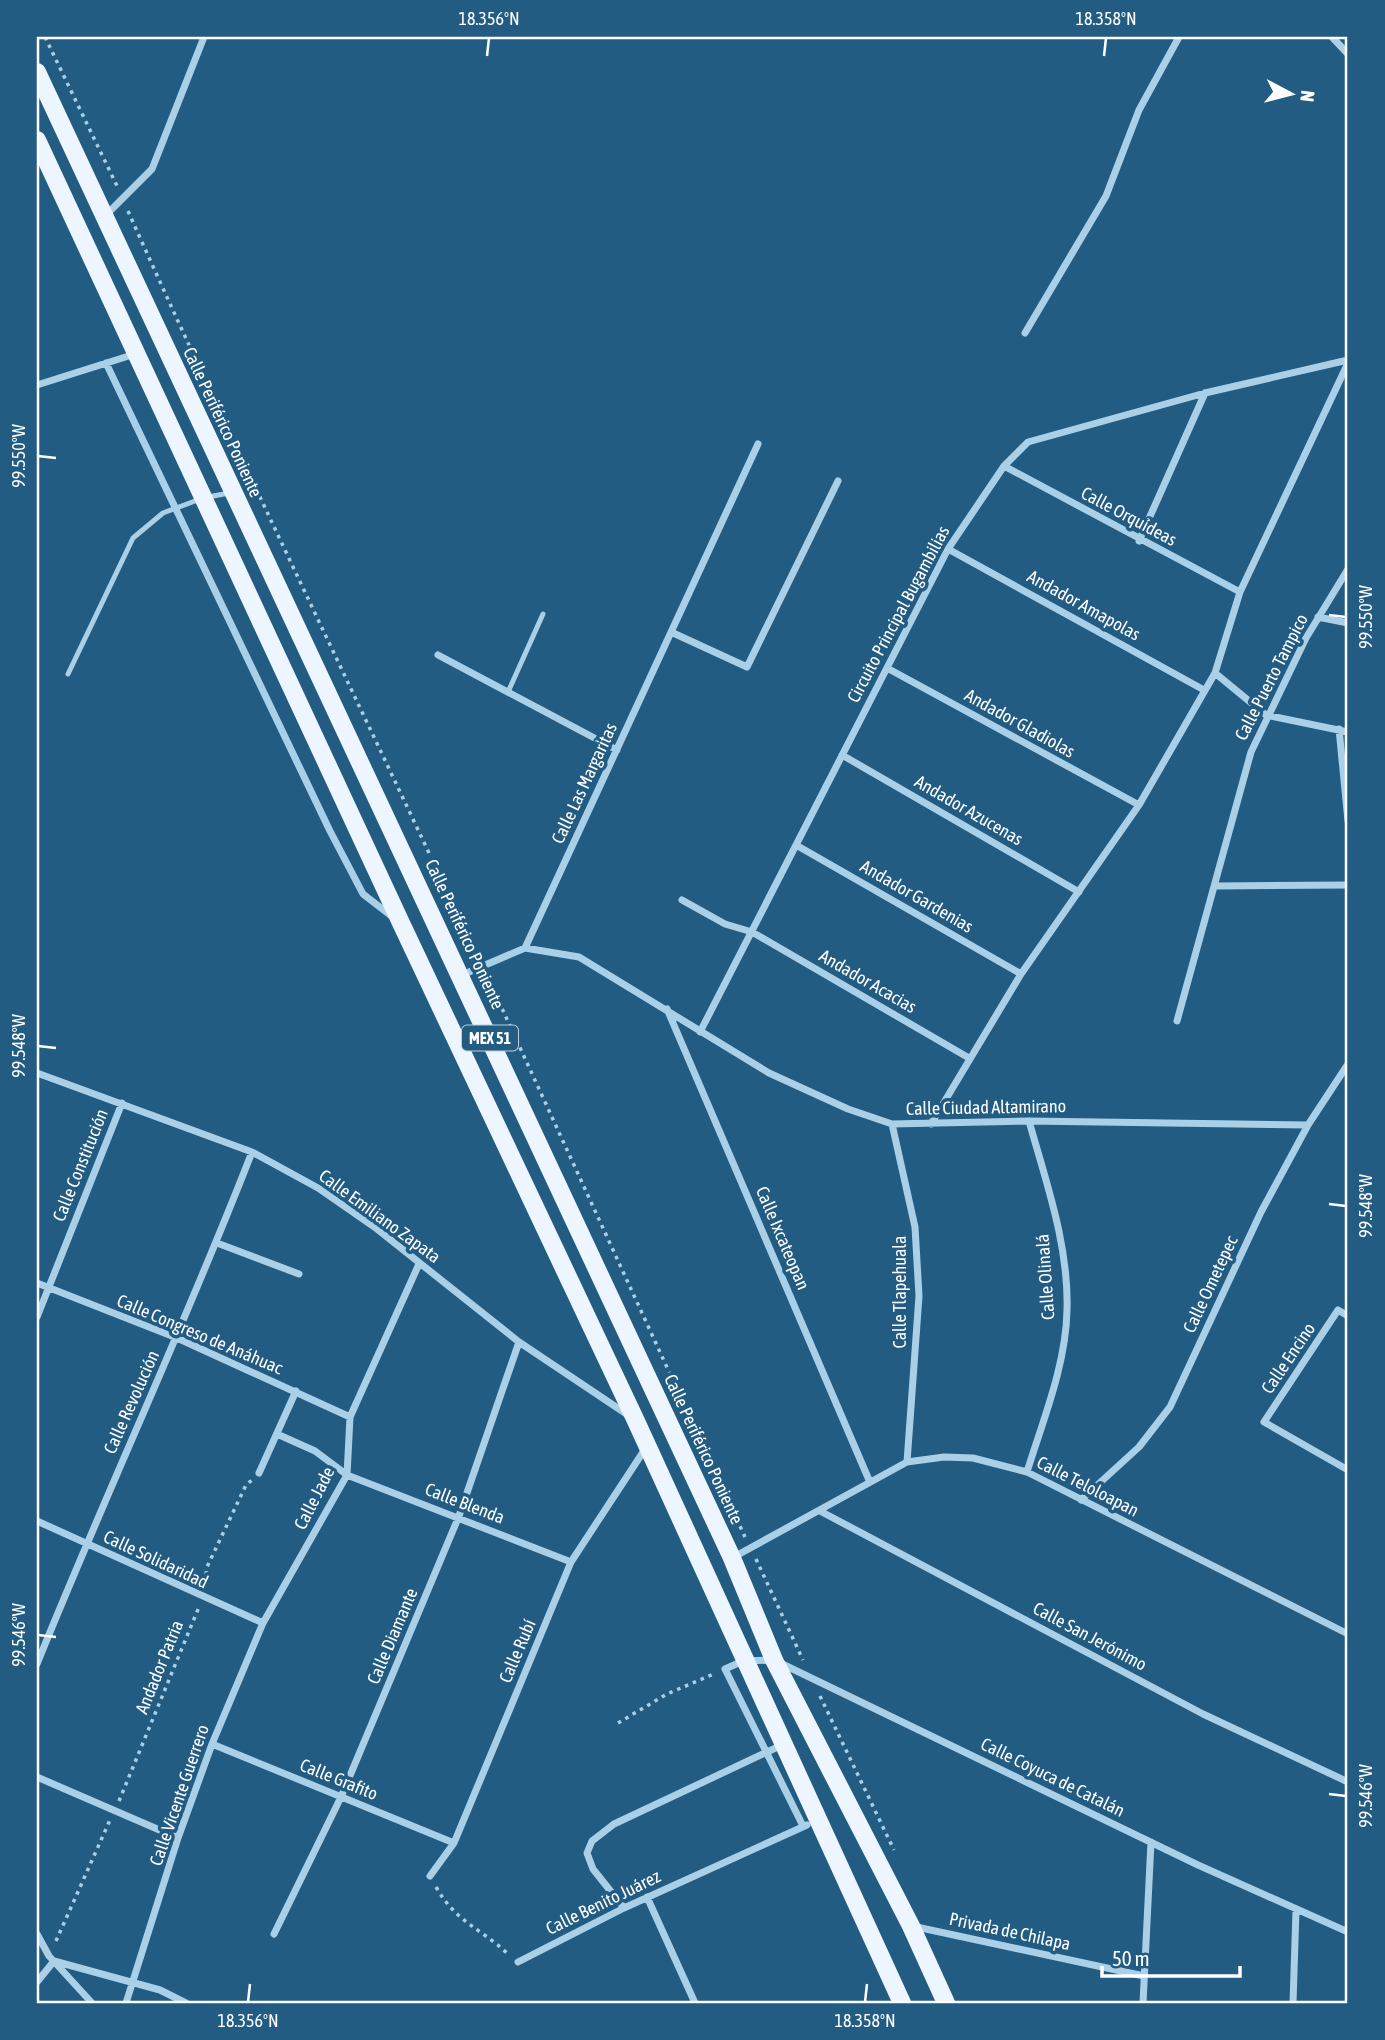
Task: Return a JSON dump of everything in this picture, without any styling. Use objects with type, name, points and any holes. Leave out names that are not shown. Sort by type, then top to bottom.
[{"type":"main road","name":"Calle Periférico Poniente","points":[[37,72],[732,1558],[774,1660],[911,1926],[946,2003]]},
{"type":"main road","name":"MEX 51","points":[[37,140],[636,1421],[743,1661],[774,1749],[902,2003]]},
{"type":"street","points":[[104,217],[152,169],[204,37]]},
{"type":"street","points":[[1025,333],[1106,196],[1139,110],[1180,37]]},
{"type":"street","points":[[1332,37],[1348,54]]},
{"type":"street","points":[[37,385],[136,354]]},
{"type":"street","name":"Circuito Principal Bugambilias","points":[[701,1031],[948,549],[1004,466],[1028,442],[1205,393],[1348,362]]},
{"type":"street","name":"Circuito Principal Bugambilias","points":[[932,1124],[1021,974],[1139,805],[1214,673],[1240,592],[1348,362]]},
{"type":"street","points":[[106,363],[293,756],[363,894],[401,923]]},
{"type":"street","points":[[1139,541],[1205,393]]},
{"type":"street","name":"Calle Las Margaritas","points":[[525,948],[758,444]]},
{"type":"street","name":"Calle Orquídeas","points":[[1004,466],[1139,541],[1240,592]]},
{"type":"street","points":[[671,632],[747,667],[838,481]]},
{"type":"street","name":"Andador Amapolas","points":[[948,549],[1204,690]]},
{"type":"street","name":"Calle Puerto Tampico","points":[[1177,1021],[1251,752],[1266,715],[1318,617],[1348,569]]},
{"type":"street","points":[[1318,617],[1348,623]]},
{"type":"street","points":[[438,655],[617,750]]},
{"type":"street","name":"Andador Gladiolas","points":[[887,668],[1139,805]]},
{"type":"street","points":[[1214,673],[1266,715],[1348,732]]},
{"type":"street","points":[[1339,729],[1348,821]]},
{"type":"street","name":"Andador Azucenas","points":[[842,755],[1079,891]]},
{"type":"street","name":"Andador Gardenias","points":[[796,845],[1021,974]]},
{"type":"street","points":[[1216,886],[1348,885]]},
{"type":"street","name":"Andador Acacias","points":[[682,901],[724,924],[752,932],[969,1058]]},
{"type":"street","points":[[461,975],[525,948]]},
{"type":"street","name":"Calle Ciudad Altamirano","points":[[525,948],[579,957],[667,1008],[769,1073],[848,1109],[892,1124],[1029,1121],[1308,1125]]},
{"type":"street","name":"Calle Ixcateopan","points":[[667,1008],[869,1480]]},
{"type":"street","name":"Calle Ometepec","points":[[1080,1500],[1139,1447],[1170,1407],[1261,1212],[1308,1125],[1348,1064]]},
{"type":"street","name":"Calle Emiliano Zapata","points":[[37,1073],[252,1152],[318,1188],[519,1342],[636,1421]]},
{"type":"street","name":"Calle Constitución","points":[[37,1317],[122,1103]]},
{"type":"street","name":"Calle Olinalá","points":[[1027,1472],[1057,1373],[1067,1311],[1059,1229],[1029,1121]]},
{"type":"street","name":"Calle Tlapehuala","points":[[892,1124],[915,1227],[919,1296],[907,1462]]},
{"type":"street","name":"Calle Revolución","points":[[37,1664],[86,1543],[217,1243],[252,1152]]},
{"type":"street","points":[[217,1243],[299,1274]]},
{"type":"street","name":"Calle Jade","points":[[263,1623],[347,1475],[349,1417],[419,1264]]},
{"type":"street","name":"Calle Congreso de Anáhuac","points":[[37,1283],[177,1338],[349,1417]]},
{"type":"street","name":"Calle Encino","points":[[1348,1316],[1338,1310],[1264,1422],[1348,1470]]},
{"type":"street","name":"Calle Diamante","points":[[274,1934],[341,1797],[459,1516],[519,1342]]},
{"type":"street","points":[[259,1473],[296,1391]]},
{"type":"street","name":"Calle Blenda","points":[[277,1434],[315,1451],[347,1475],[459,1516],[571,1562]]},
{"type":"street","name":"Calle Rubí","points":[[430,1877],[454,1843],[571,1562],[647,1446]]},
{"type":"street","name":"Calle Teloloapan","points":[[732,1558],[820,1511],[869,1480],[907,1462],[944,1457],[973,1458],[1027,1472],[1274,1594],[1348,1634]]},
{"type":"street","name":"Calle San Jerónimo","points":[[820,1511],[1203,1714],[1348,1782]]},
{"type":"street","name":"Calle Solidaridad","points":[[37,1521],[263,1623]]},
{"type":"street","name":"Calle Vicente Guerrero","points":[[126,2003],[178,1838],[212,1744],[263,1623]]},
{"type":"street","name":"Calle Coyuca de Catalán","points":[[743,1661],[774,1660],[1151,1842],[1348,1932]]},
{"type":"street","points":[[624,1908],[593,1869],[587,1853],[592,1841],[614,1824],[774,1749],[725,1669],[743,1661]]},
{"type":"street","name":"Calle Grafito","points":[[212,1744],[454,1843]]},
{"type":"street","points":[[37,1777],[178,1838]]},
{"type":"street","name":"Calle Benito Juárez","points":[[518,1962],[647,1897],[810,1823]]},
{"type":"street","points":[[1143,2003],[1151,1842]]},
{"type":"street","points":[[647,1897],[695,2003]]},
{"type":"street","points":[[1293,2003],[1296,1910]]},
{"type":"street","name":"Privada de Chilapa","points":[[911,1926],[1144,1976]]},
{"type":"street","points":[[37,1934],[52,1959],[92,2003]]},
{"type":"street","points":[[37,1982],[52,1959]]},
{"type":"street","points":[[52,1959],[134,1982],[186,2003]]},
{"type":"lane","points":[[68,674],[133,538],[163,513],[175,507],[232,493]]},
{"type":"lane","points":[[508,692],[544,614]]},
{"type":"path","points":[[45,37],[122,198],[221,418],[336,653],[751,1548],[897,1855]]},
{"type":"path","name":"Andador Patria","points":[[52,1959],[203,1598],[207,1567],[246,1485],[259,1473]]},
{"type":"path","points":[[618,1723],[667,1694],[725,1669]]},
{"type":"path","points":[[430,1877],[456,1916],[480,1930],[518,1962]]}]
